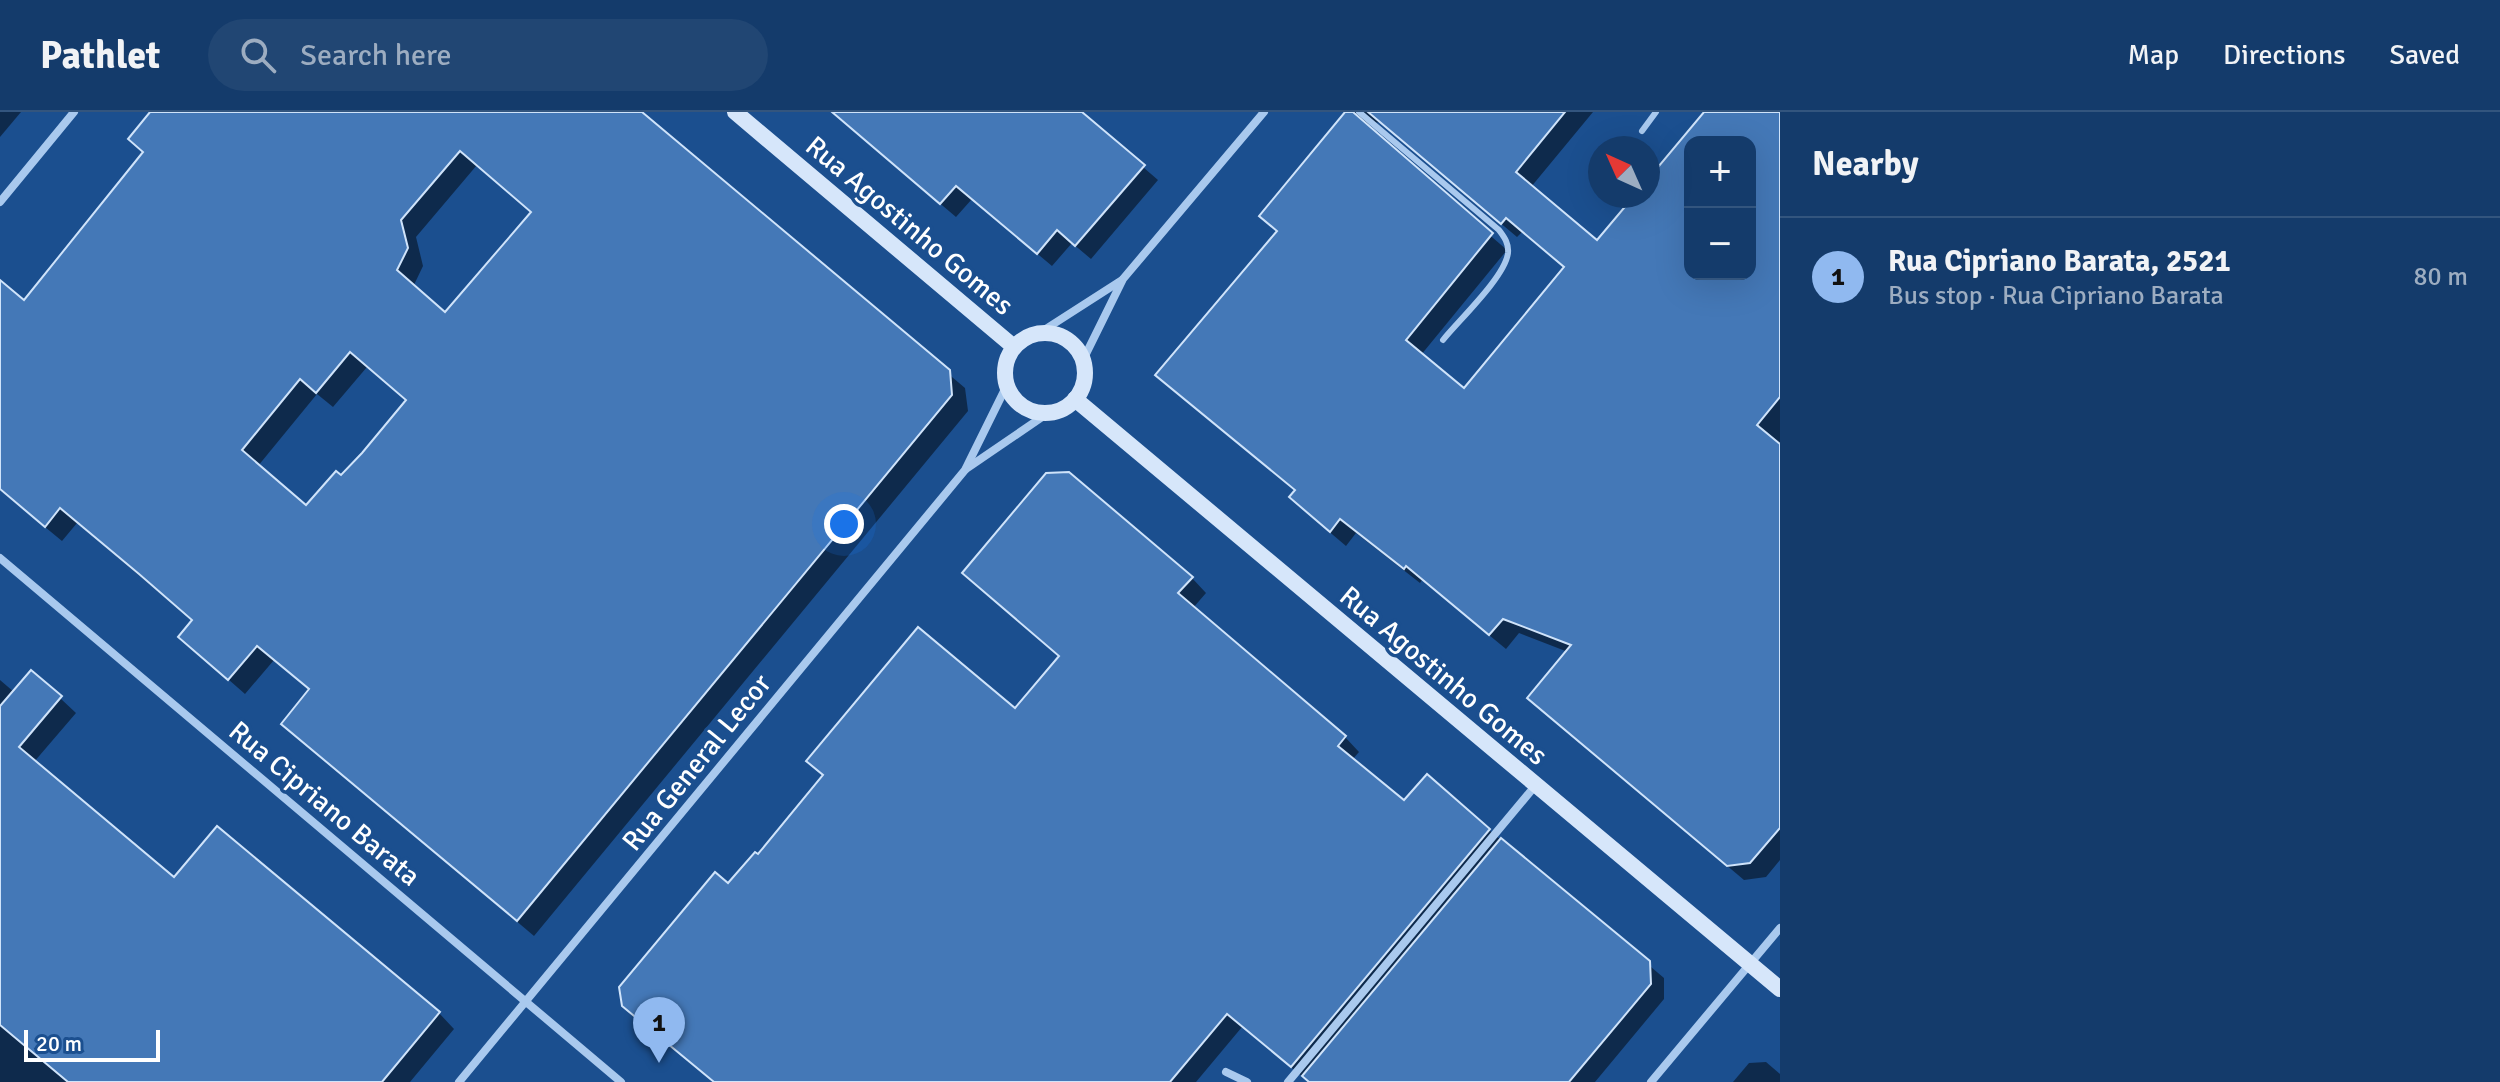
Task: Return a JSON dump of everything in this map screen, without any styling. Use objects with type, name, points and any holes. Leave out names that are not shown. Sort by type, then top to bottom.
[{"type":"street","points":[[0,202],[74,112]]},
{"type":"street","name":"Rua Agostinho Gomes","points":[[735,112],[1014,347]]},
{"type":"street","points":[[1123,279],[1014,347],[1005,366],[1006,387],[1023,408],[1048,413],[1063,409],[1075,399],[1084,380],[1083,360],[1123,279],[1264,112]]},
{"type":"street","points":[[1041,332],[1066,339],[1083,360]]},
{"type":"street","name":"Rua General Lecor","points":[[459,1082],[965,470],[1006,387]]},
{"type":"street","name":"Rua Agostinho Gomes","points":[[1075,399],[1780,989]]},
{"type":"street","name":"Rua General Lecor","points":[[965,470],[1048,413]]},
{"type":"street","name":"Rua Cipriano Barata","points":[[0,558],[621,1082]]},
{"type":"street","points":[[1288,1082],[1535,786]]},
{"type":"street","points":[[1651,1082],[1780,928]]},
{"type":"street","points":[[1226,1072],[1247,1082]]},
{"type":"lane","points":[[1359,112],[1499,230],[1507,241],[1509,251],[1503,268],[1443,340]]},
{"type":"lane","points":[[1642,131],[1656,112]]},
{"type":"building","points":[[150,112],[642,112],[950,370],[952,395],[517,921],[281,724],[309,689],[257,646],[228,680],[178,637],[192,620],[139,574],[60,508],[45,527],[0,489],[0,280],[24,300],[143,152],[128,139]],"holes":[[[460,151],[531,212],[445,312],[397,270],[408,248],[401,220]],[[350,352],[406,400],[362,453],[341,475],[336,471],[306,505],[242,450],[300,379],[316,393]]]},
{"type":"building","points":[[832,112],[1082,112],[1145,165],[1075,246],[1057,230],[1037,254],[956,186],[940,204]]},
{"type":"building","points":[[1345,112],[1353,112],[1493,233],[1406,340],[1464,388],[1564,267],[1506,218],[1501,224],[1368,112],[1565,112],[1516,172],[1597,240],[1624,208],[1660,208],[1660,165],[1704,112],[1780,112],[1780,397],[1757,425],[1780,444],[1780,828],[1750,863],[1727,866],[1527,698],[1571,645],[1503,619],[1489,635],[1406,566],[1404,569],[1340,519],[1330,532],[1289,497],[1295,490],[1155,375],[1277,231],[1259,216]]},
{"type":"building","points":[[1069,472],[1193,577],[1178,593],[1346,736],[1338,746],[1404,800],[1427,774],[1490,829],[1291,1067],[1227,1014],[1170,1082],[714,1082],[622,1006],[619,987],[715,872],[728,883],[755,852],[758,854],[823,775],[806,761],[918,627],[1015,708],[1059,656],[962,573],[1046,473]]},
{"type":"building","points":[[31,670],[62,696],[19,747],[174,877],[217,826],[440,1012],[382,1082],[68,1082],[0,1025],[0,706]]},
{"type":"building","points":[[1501,838],[1650,961],[1651,984],[1569,1082],[1309,1082],[1302,1076]]},
{"type":"place","name":"Rua Cipriano Barata, 2521","points":[[659,1063]]}]
